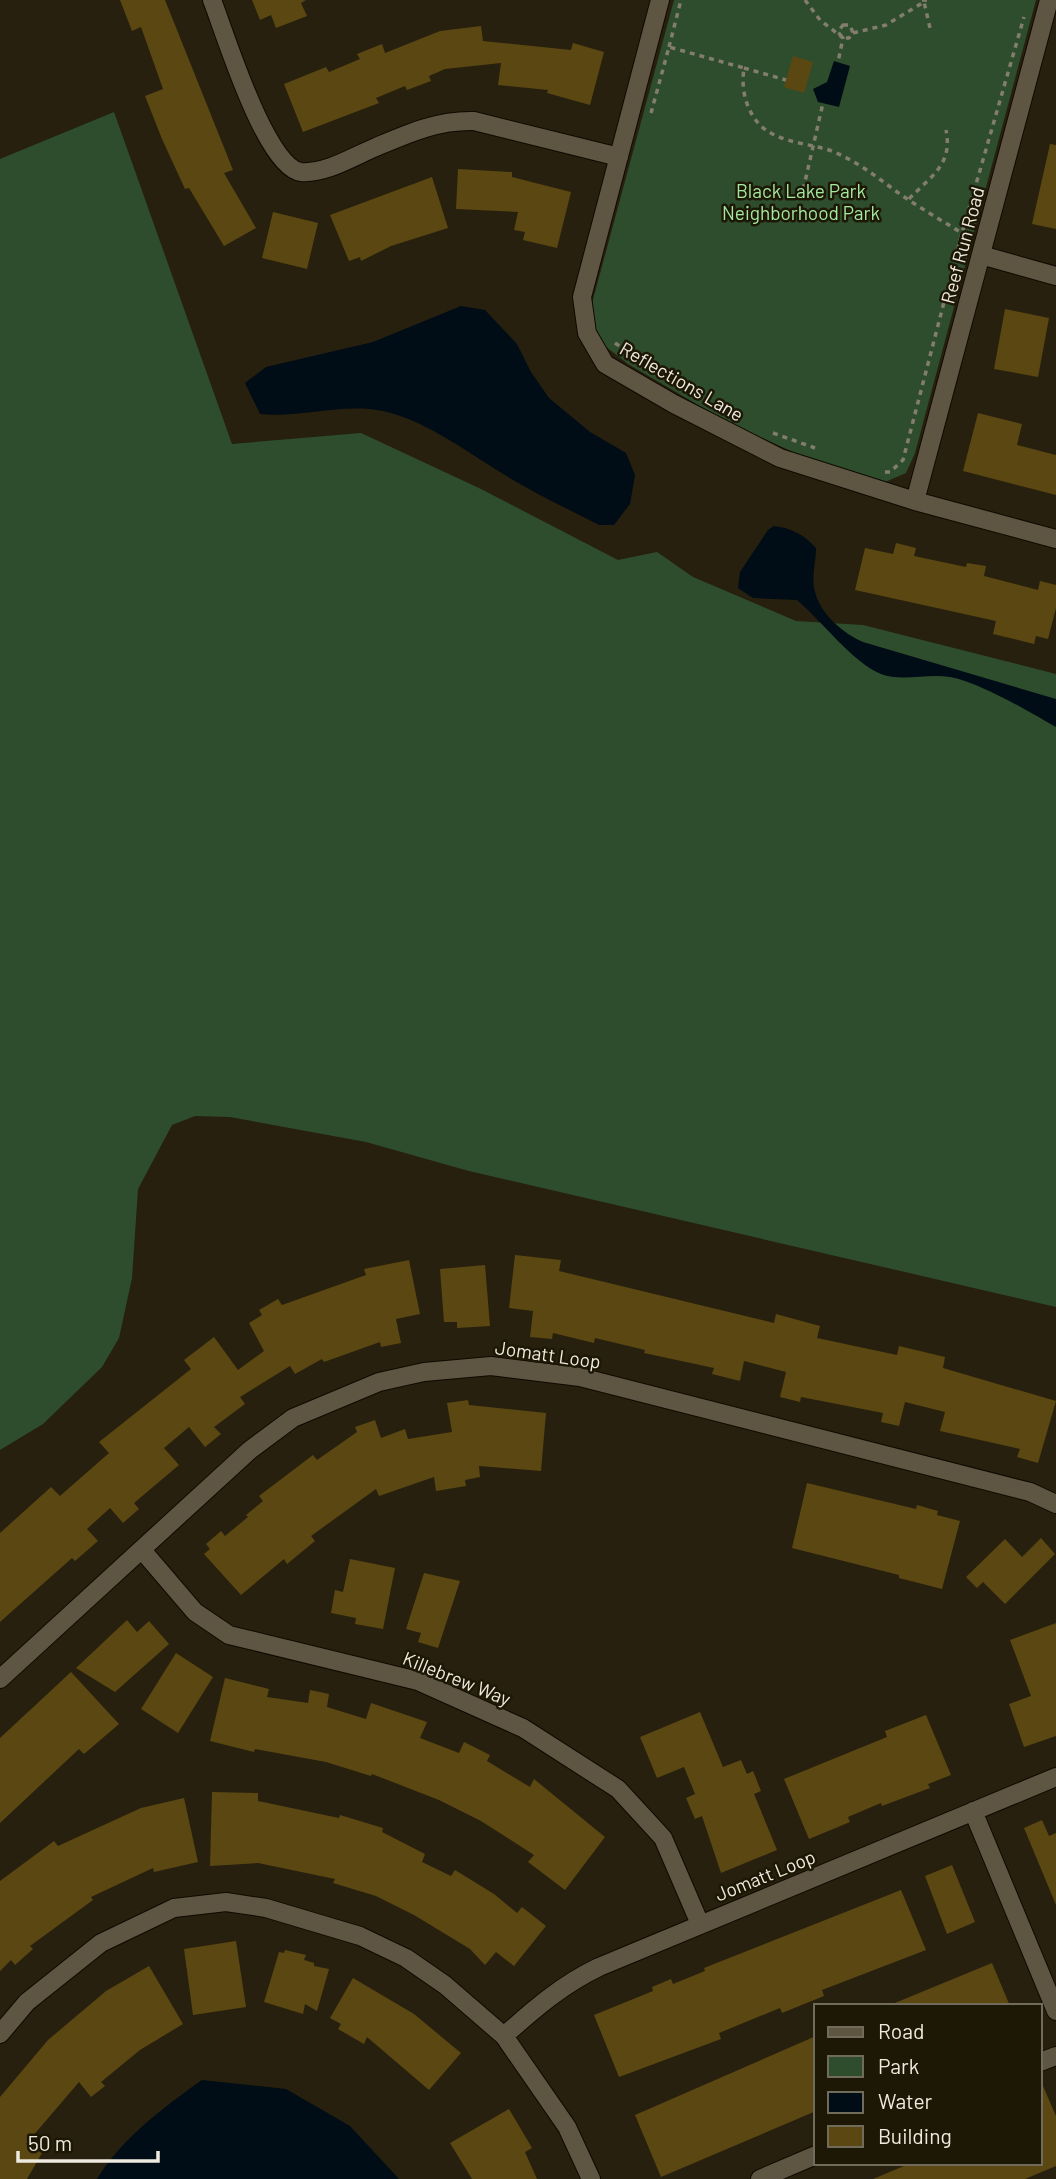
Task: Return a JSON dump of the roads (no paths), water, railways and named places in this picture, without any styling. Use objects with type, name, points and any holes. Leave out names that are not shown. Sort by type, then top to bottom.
[{"type":"street","points":[[212,0],[265,138],[280,160],[298,172],[319,170],[422,128],[450,120],[474,121],[619,157]]},
{"type":"street","name":"Reflections Lane","points":[[660,0],[582,297],[587,333],[605,364],[780,458],[915,501],[1056,539]]},
{"type":"street","name":"Reef Run Road","points":[[915,501],[1050,5]]},
{"type":"street","points":[[981,255],[1056,276]]},
{"type":"street","name":"Jomatt Loop","points":[[0,1679],[250,1450],[293,1418],[379,1382],[461,1367],[520,1368],[580,1377],[1030,1492],[1056,1504]]},
{"type":"street","name":"Killebrew Way","points":[[142,1550],[195,1612],[229,1635],[418,1681],[523,1728],[618,1789],[663,1838],[700,1924]]},
{"type":"street","name":"Jomatt Loop","points":[[504,2036],[570,1981],[700,1924],[1056,1777]]},
{"type":"street","points":[[974,1811],[1056,2011]]},
{"type":"street","points":[[0,2034],[27,2002],[100,1943],[174,1908],[226,1902],[266,1908],[360,1936],[406,1958],[445,1985],[504,2036],[567,2127],[591,2179]]},
{"type":"street","points":[[761,2179],[814,2156]]},
{"type":"water","points":[[834,61],[850,66],[839,107],[818,102],[813,89],[827,82]]},
{"type":"water","points":[[461,306],[485,310],[517,344],[531,372],[549,398],[590,432],[626,453],[635,475],[630,504],[614,525],[599,525],[549,500],[442,435],[410,420],[377,410],[362,409],[260,414],[245,383],[266,367],[373,342]]},
{"type":"water","points":[[774,526],[797,533],[816,548],[813,582],[815,592],[828,616],[848,634],[863,642],[1056,699],[1056,727],[1004,698],[962,680],[941,676],[897,677],[881,674],[859,661],[797,600],[753,598],[738,588],[740,572],[768,530]]},
{"type":"water","points":[[202,2080],[286,2089],[350,2126],[399,2179],[97,2179],[131,2137]]},
{"type":"park label","name":"Black Lake Park Neighborhood Park","points":[[801,201]]}]
